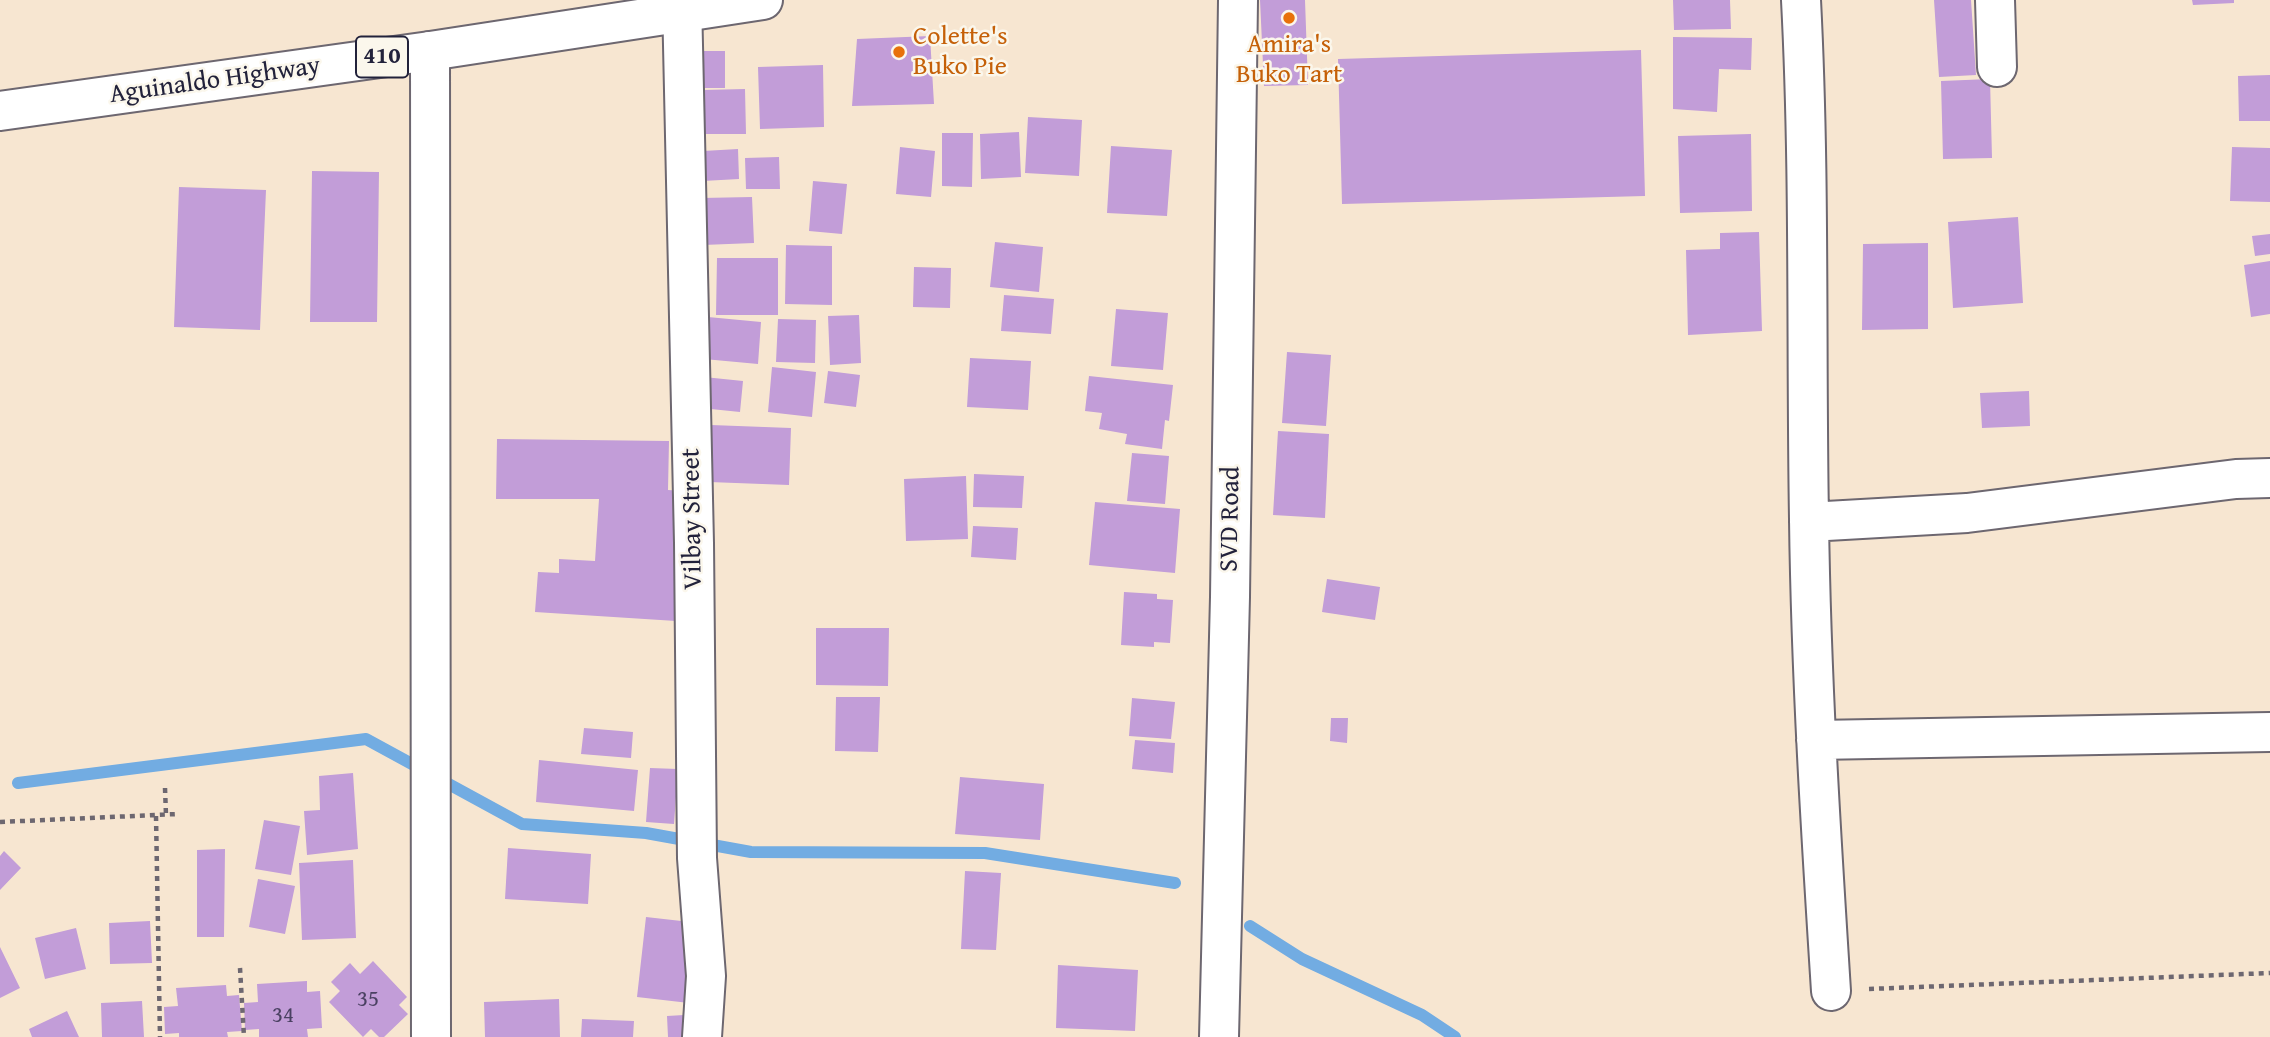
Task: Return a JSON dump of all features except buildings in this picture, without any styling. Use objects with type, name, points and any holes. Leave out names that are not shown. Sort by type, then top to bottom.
[{"type":"street","name":"Aguinaldo Highway","points":[[0,111],[430,51],[682,6],[763,0]]},
{"type":"street","name":"SVD Road","points":[[1219,1037],[1230,597],[1238,0]]},
{"type":"street","points":[[1801,0],[1805,79],[1809,522],[1816,740],[1831,991]]},
{"type":"street","points":[[1995,0],[1997,67]]},
{"type":"street","name":"Vilbay Street","points":[[682,6],[694,543],[697,858],[706,976],[702,1037]]},
{"type":"street","points":[[430,51],[431,1037]]},
{"type":"street","points":[[1809,522],[1967,513],[2223,481],[2270,478]]},
{"type":"street","points":[[1816,740],[2270,732]]},
{"type":"path","points":[[165,788],[166,815]]},
{"type":"path","points":[[0,822],[178,814]]},
{"type":"path","points":[[156,816],[160,1037]]},
{"type":"path","points":[[240,968],[244,1037]]},
{"type":"path","points":[[1831,991],[2270,973]]},
{"type":"waterway","points":[[18,783],[366,739],[522,824],[646,833],[751,852],[985,853],[1175,883]]},
{"type":"waterway","points":[[1250,926],[1302,959],[1422,1015],[1455,1037]]},
{"type":"place","name":"Amira's Buko Tart","points":[[1289,18]]},
{"type":"place","name":"Colette's Buko Pie","points":[[899,52]]}]
